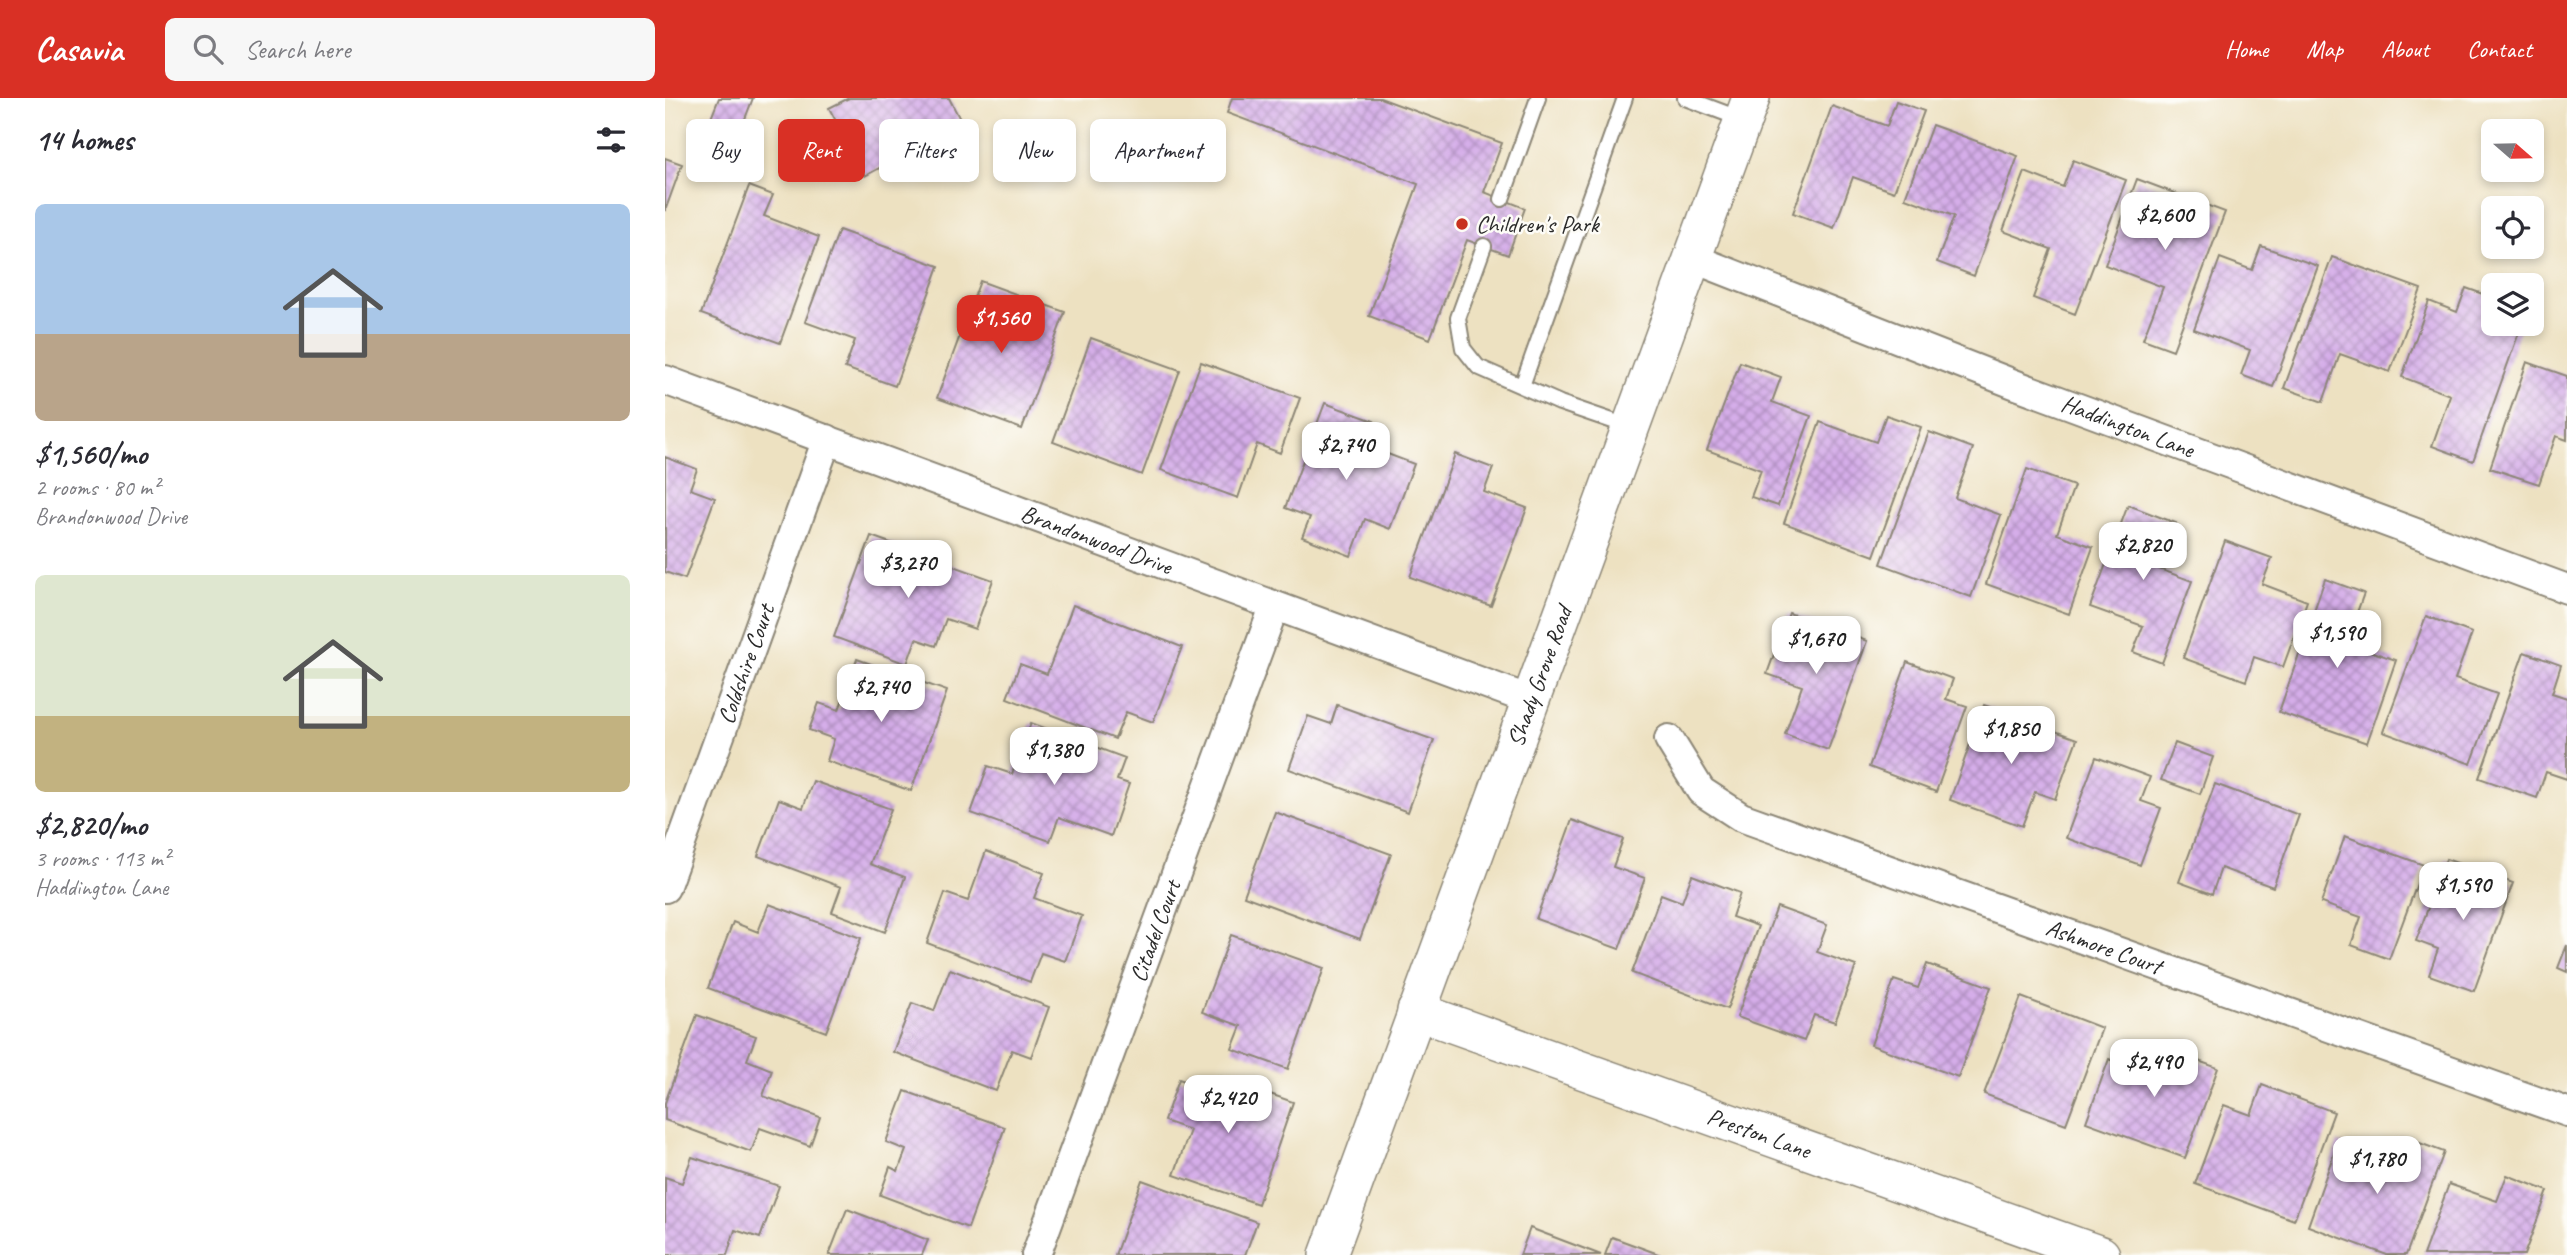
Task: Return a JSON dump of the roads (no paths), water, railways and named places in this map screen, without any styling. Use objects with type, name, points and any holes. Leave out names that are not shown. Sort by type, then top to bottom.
[{"type":"street","name":"Shady Grove Road","points":[[1328,1255],[1747,109]]},
{"type":"street","name":"Haddington Lane","points":[[1692,258],[2014,384],[2567,589]]},
{"type":"street","name":"Brandonwood Drive","points":[[665,380],[1529,700]]},
{"type":"street","name":"Coldshire Court","points":[[665,888],[827,439]]},
{"type":"street","name":"Citadel Court","points":[[1036,1255],[1274,607]]},
{"type":"street","name":"Ashmore Court","points":[[1669,739],[1701,791],[1741,817],[2567,1112]]},
{"type":"street","name":"Preston Lane","points":[[1416,1011],[2101,1255]]},
{"type":"lane","points":[[1502,199],[1538,98]]},
{"type":"lane","points":[[1522,386],[1625,98]]},
{"type":"lane","points":[[1685,98],[1747,109]]},
{"type":"lane","points":[[1485,246],[1458,318],[1463,348],[1478,368],[1560,403],[1630,427]]},
{"type":"place","name":"Children's Park","points":[[1462,224]]}]
